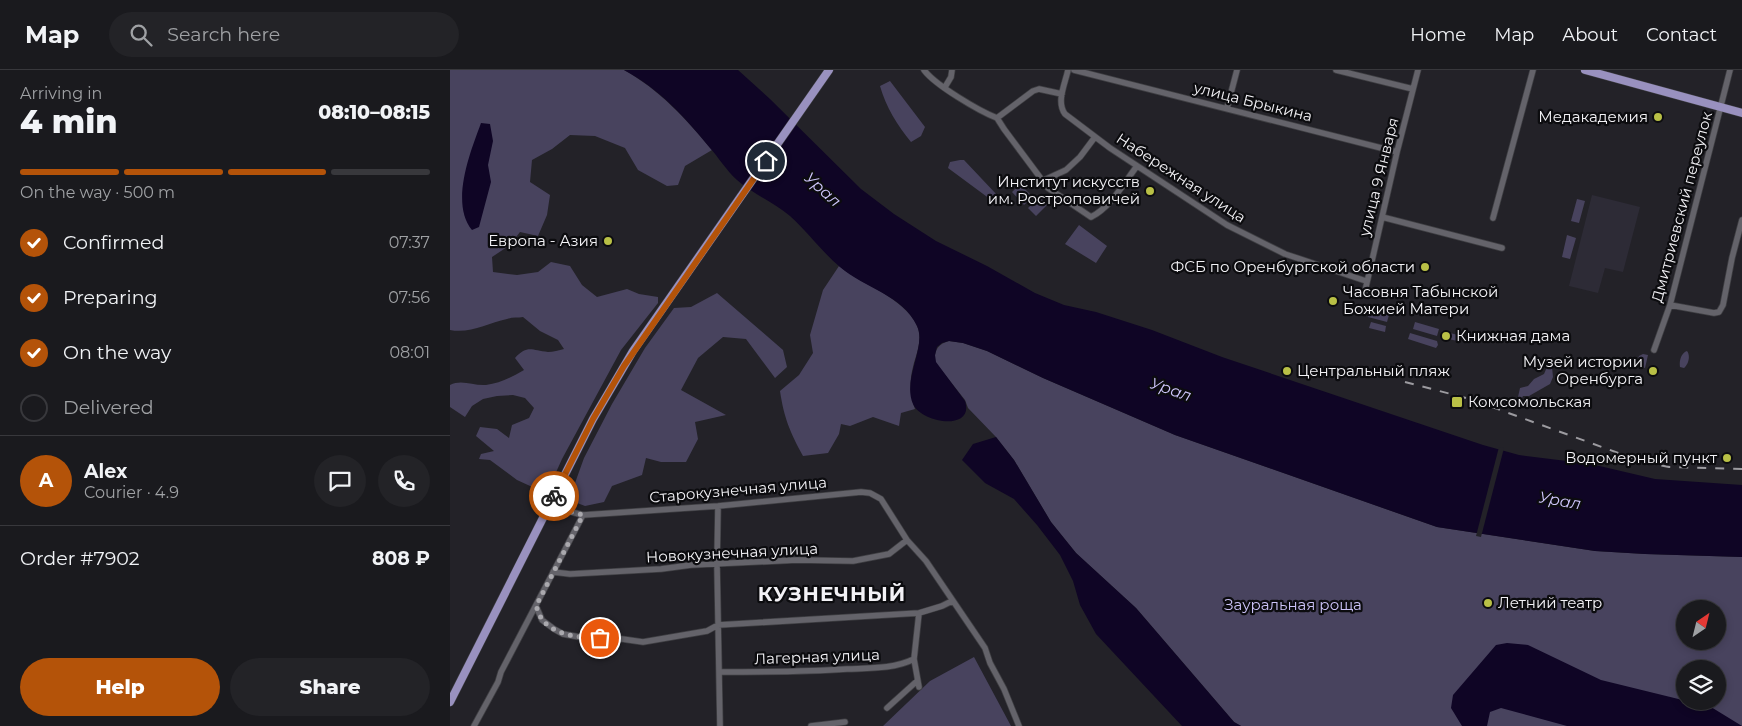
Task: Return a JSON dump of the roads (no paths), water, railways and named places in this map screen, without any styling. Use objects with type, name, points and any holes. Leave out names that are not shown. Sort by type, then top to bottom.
[{"type":"main road","points":[[450,702],[548,506],[613,383],[829,70]]},
{"type":"main road","points":[[1585,70],[1742,113]]},
{"type":"street","points":[[924,70],[933,79],[986,114],[997,118],[1042,181],[1055,194],[1091,217],[1097,214],[1118,192],[1137,166]]},
{"type":"street","points":[[945,87],[952,70]]},
{"type":"street","points":[[997,118],[1033,91],[1039,90],[1062,94],[1068,70]]},
{"type":"street","name":"улица Брыкина","points":[[1074,70],[1397,152]]},
{"type":"street","points":[[1227,108],[1237,70]]},
{"type":"street","points":[[1336,70],[1413,89]]},
{"type":"street","name":"улица 9 Января","points":[[1364,291],[1418,70]]},
{"type":"street","points":[[1493,218],[1533,70]]},
{"type":"street","name":"Дмитриевский переулок","points":[[1654,350],[1670,305],[1730,70]]},
{"type":"street","name":"Набережная улица","points":[[1062,94],[1060,105],[1065,114],[1137,166],[1227,225],[1285,254],[1366,281]]},
{"type":"street","points":[[1042,181],[1066,170],[1080,157],[1095,137]]},
{"type":"street","points":[[1382,217],[1502,248]]},
{"type":"street","points":[[1670,305],[1714,313],[1719,312],[1723,305],[1732,258],[1742,222]]},
{"type":"street","name":"Старокузнечная улица","points":[[548,506],[583,515],[718,506],[861,492],[870,493],[881,499],[907,540],[926,561],[985,648],[1019,726]]},
{"type":"street","points":[[718,506],[716,564],[720,726]]},
{"type":"street","points":[[474,726],[583,515]]},
{"type":"street","name":"Новокузнечная улица","points":[[553,572],[570,574],[797,560],[853,561],[889,554],[907,540]]},
{"type":"street","points":[[536,606],[542,620],[563,634],[585,638],[615,638],[643,642],[707,631],[718,625],[919,613],[952,602]]},
{"type":"street","points":[[887,708],[918,684],[914,659],[919,613]]},
{"type":"street","points":[[528,622],[542,620]]},
{"type":"street","name":"Лагерная улица","points":[[720,672],[795,672],[881,668],[903,665],[914,659]]},
{"type":"street","points":[[811,726],[845,722]]},
{"type":"water","name":"Урал","points":[[624,70],[738,70],[861,189],[894,214],[936,241],[987,266],[1035,293],[1064,305],[1096,312],[1152,330],[1222,357],[1483,445],[1519,455],[1591,464],[1655,479],[1742,485],[1742,557],[1595,551],[1437,527],[1175,435],[1043,378],[987,351],[963,343],[949,341],[942,343],[937,347],[935,355],[936,362],[965,401],[966,411],[962,417],[955,420],[936,420],[926,416],[918,411],[913,404],[910,394],[910,384],[919,343],[917,326],[911,315],[893,299],[840,267],[790,216],[737,180],[671,104],[649,86]]},
{"type":"water","points":[[481,123],[490,124],[493,141],[488,165],[491,182],[479,227],[472,230],[466,219],[462,192],[468,163]]},
{"type":"water","points":[[996,437],[1014,460],[1051,522],[1076,553],[1136,608],[1234,722],[1241,726],[1182,726],[1096,634],[1080,605],[1073,581],[1060,555],[1037,525],[1014,499],[985,483],[962,460],[973,444]]},
{"type":"water","points":[[1507,643],[1528,645],[1601,680],[1676,698],[1676,710],[1716,710],[1742,726],[1567,726],[1501,708],[1490,712],[1487,726],[1462,726],[1451,708],[1453,695],[1496,645]]},
{"type":"railway","points":[[1405,382],[1470,399],[1643,462],[1669,467],[1742,469]]},
{"type":"place","name":"Медакадемия","points":[[1658,117]]},
{"type":"place","name":"Институт искусств им. Ростроповичей","points":[[1150,191]]},
{"type":"place","name":"Европа - Азия","points":[[608,241]]},
{"type":"place","name":"ФСБ по Оренбургской области","points":[[1425,267]]},
{"type":"place","name":"Часовня Табынской Божией Матери","points":[[1333,301]]},
{"type":"place","name":"Книжная дама","points":[[1446,336]]},
{"type":"place","name":"Центральный пляж","points":[[1287,371]]},
{"type":"place","name":"Музей истории Оренбурга","points":[[1653,371]]},
{"type":"place","name":"Комсомольская","points":[[1457,402]]},
{"type":"place","name":"Водомерный пункт","points":[[1727,458]]},
{"type":"place","name":"Летний театр","points":[[1488,603]]},
{"type":"district","name":"КУЗНЕЧНЫЙ","points":[[832,594]]},
{"type":"park label","name":"Зауральная роща","points":[[1293,605]]}]
